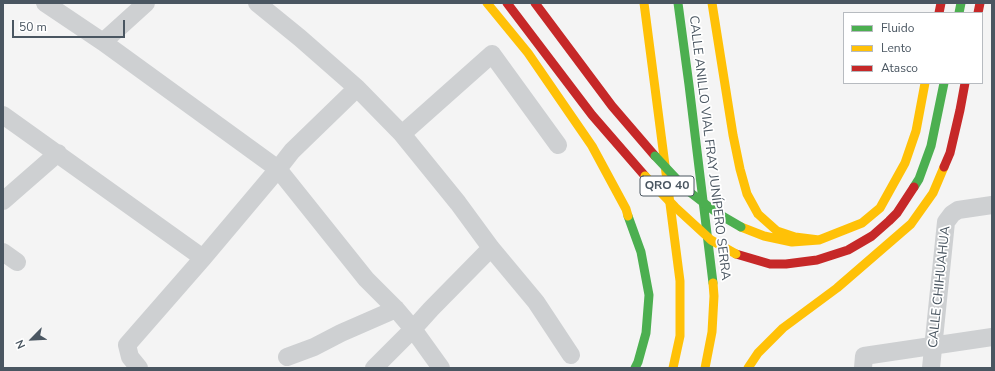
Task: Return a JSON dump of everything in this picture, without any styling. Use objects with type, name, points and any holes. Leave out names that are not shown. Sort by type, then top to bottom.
[{"type":"main road","points":[[487,3],[528,53],[592,146],[626,209],[641,252],[649,296],[646,333],[635,368]]},
{"type":"main road","points":[[507,3],[592,114],[645,176],[675,207],[711,240],[736,254],[770,264],[786,264],[817,260],[848,250],[872,236],[889,221],[908,197],[919,178],[931,146],[944,84]]},
{"type":"main road","points":[[535,3],[612,106],[655,156],[687,190],[717,213],[741,227],[764,236],[781,240],[792,242],[819,240],[862,223],[880,208],[905,163],[916,131],[925,84]]},
{"type":"main road","name":"QRO 40","points":[[644,3],[680,281],[680,336],[673,368]]},
{"type":"main road","name":"CALLE ANILLO VIAL FRAY JUNÍPERO SERRA","points":[[678,3],[714,296],[712,332],[705,368]]},
{"type":"main road","points":[[712,3],[733,135],[740,170],[747,194],[758,214],[777,231],[795,237],[819,240]]},
{"type":"main road","points":[[748,368],[758,353],[783,328],[837,288],[911,224],[933,193],[950,153],[965,84]]},
{"type":"street","points":[[45,3],[103,42],[278,169],[366,279],[414,329],[442,368]]},
{"type":"street","points":[[103,42],[146,3]]},
{"type":"street","points":[[257,3],[357,88],[402,134],[458,203],[491,248],[536,302],[571,355]]},
{"type":"street","points":[[402,134],[492,54],[558,145]]},
{"type":"street","points":[[139,368],[130,357],[127,345],[203,258],[292,151],[357,88]]},
{"type":"street","points":[[3,115],[203,258]]},
{"type":"street","points":[[3,201],[58,153]]},
{"type":"street","name":"CALLE CHIHUAHUA","points":[[932,368],[946,222],[952,214],[958,210],[992,205]]},
{"type":"street","points":[[374,368],[414,329],[431,309],[491,248]]},
{"type":"street","points":[[287,357],[396,309]]},
{"type":"street","points":[[864,362],[934,346],[992,337]]},
{"type":"traffic: fast","points":[[678,3],[713,283]]},
{"type":"traffic: fast","points":[[959,12],[961,3]]},
{"type":"traffic: fast","points":[[914,187],[919,179],[931,146],[944,84]]},
{"type":"traffic: fast","points":[[655,156],[687,190],[717,213],[741,227]]},
{"type":"traffic: fast","points":[[628,216],[641,252],[649,295],[646,333],[635,368]]},
{"type":"traffic: slow","points":[[487,3],[528,53],[592,146],[626,209],[628,216]]},
{"type":"traffic: slow","points":[[644,3],[680,281],[680,336],[673,368]]},
{"type":"traffic: slow","points":[[712,3],[733,135],[747,194],[758,214],[777,231],[795,237],[819,240]]},
{"type":"traffic: slow","points":[[741,227],[764,236],[792,242],[819,240],[862,223],[880,208],[905,163],[916,131],[925,84]]},
{"type":"traffic: slow","points":[[748,368],[758,353],[783,328],[837,288],[911,224],[933,193],[944,167]]},
{"type":"traffic: slow","points":[[645,176],[675,207],[711,240],[736,254]]},
{"type":"traffic: slow","points":[[705,368],[712,332],[714,296],[713,283]]},
{"type":"traffic: jam","points":[[507,3],[592,115],[645,176]]},
{"type":"traffic: jam","points":[[535,3],[612,106],[655,156]]},
{"type":"traffic: jam","points":[[939,12],[941,3]]},
{"type":"traffic: jam","points":[[978,12],[980,3]]},
{"type":"traffic: jam","points":[[944,167],[950,153],[965,84]]},
{"type":"traffic: jam","points":[[736,254],[770,264],[786,264],[817,260],[848,250],[872,236],[889,221],[897,213],[914,187]]}]
